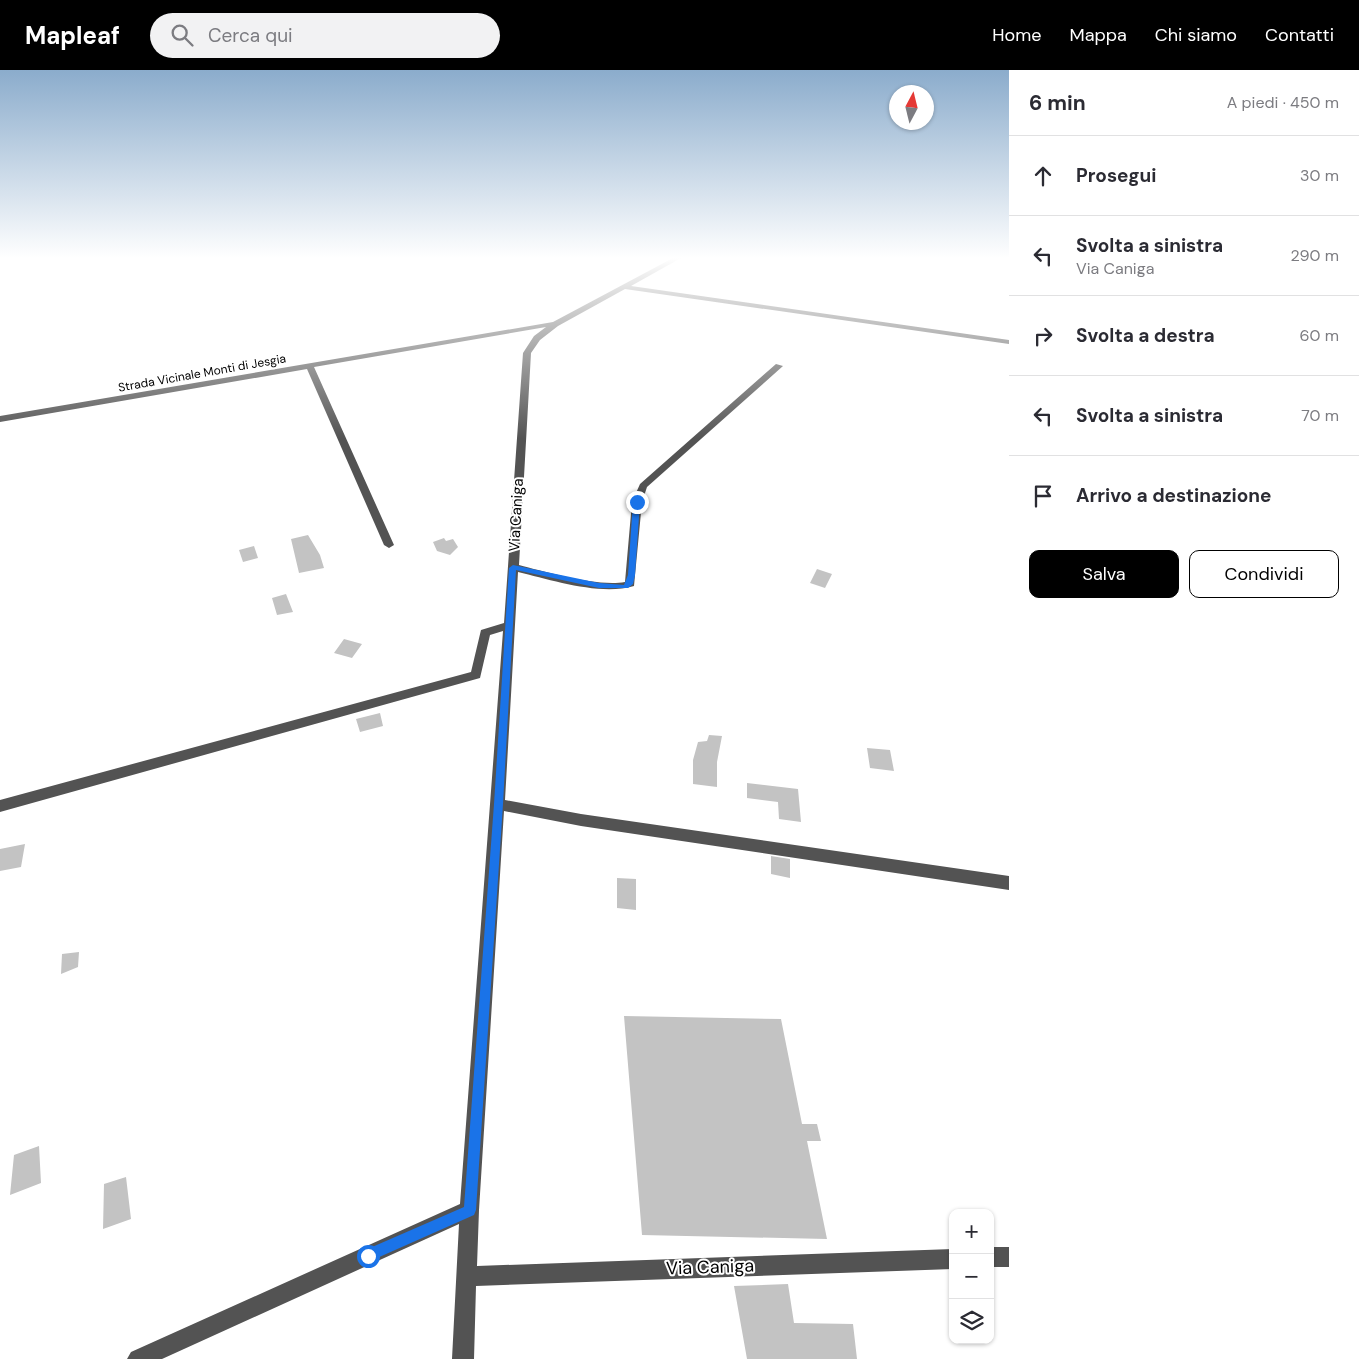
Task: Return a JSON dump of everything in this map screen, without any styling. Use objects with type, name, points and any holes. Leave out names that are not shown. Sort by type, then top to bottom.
[{"type":"street","name":"Via Caniga","points":[[463,1359],[470,1210],[498,804],[525,360],[526,353],[537,338],[566,318]]},
{"type":"street","points":[[842,318],[1009,342]]},
{"type":"street","name":"Strada Vicinale Monti di Jesgia","points":[[0,419],[555,324]]},
{"type":"street","points":[[310,366],[389,545]]},
{"type":"street","points":[[513,568],[599,585],[626,587],[630,584],[637,502],[643,486],[779,366]]},
{"type":"street","points":[[0,806],[476,675],[486,633],[509,625]]},
{"type":"street","points":[[498,804],[591,822],[1009,882]]},
{"type":"street","points":[[138,1359],[470,1210]]},
{"type":"street","points":[[994,1257],[1009,1257]]},
{"type":"street","name":"Via Caniga","points":[[466,1276],[949,1259]]},
{"type":"building","points":[[308,535],[320,555],[324,568],[299,573],[291,539]]},
{"type":"building","points":[[444,538],[446,541],[453,539],[458,547],[450,555],[437,551],[433,542]]},
{"type":"building","points":[[254,546],[258,558],[243,562],[239,550]]},
{"type":"building","points":[[817,569],[832,574],[825,588],[810,583]]},
{"type":"building","points":[[286,594],[293,612],[277,615],[272,598]]},
{"type":"building","points":[[344,639],[362,644],[352,658],[334,653]]},
{"type":"building","points":[[380,713],[383,726],[360,732],[356,719]]},
{"type":"building","points":[[709,735],[722,736],[717,762],[717,787],[693,784],[693,760],[698,742],[707,741]]},
{"type":"building","points":[[867,748],[890,750],[894,771],[870,768]]},
{"type":"building","points":[[747,783],[798,789],[801,822],[779,819],[778,802],[747,798]]},
{"type":"building","points":[[25,844],[21,867],[0,871],[0,849]]},
{"type":"building","points":[[771,856],[790,859],[790,878],[771,874]]},
{"type":"building","points":[[617,878],[636,879],[636,910],[617,908]]},
{"type":"building","points":[[79,952],[78,967],[61,974],[62,954]]},
{"type":"building","points":[[624,1016],[781,1019],[802,1124],[817,1124],[821,1141],[807,1141],[827,1239],[642,1235]]},
{"type":"building","points":[[39,1146],[41,1183],[10,1195],[14,1155]]},
{"type":"building","points":[[126,1177],[131,1219],[103,1229],[104,1184]]},
{"type":"building","points":[[788,1284],[794,1323],[853,1324],[857,1359],[747,1359],[734,1286]]},
{"type":"route","points":[[368,1256],[470,1210],[513,568],[599,585],[626,587],[630,584],[632,575],[637,502]]}]
